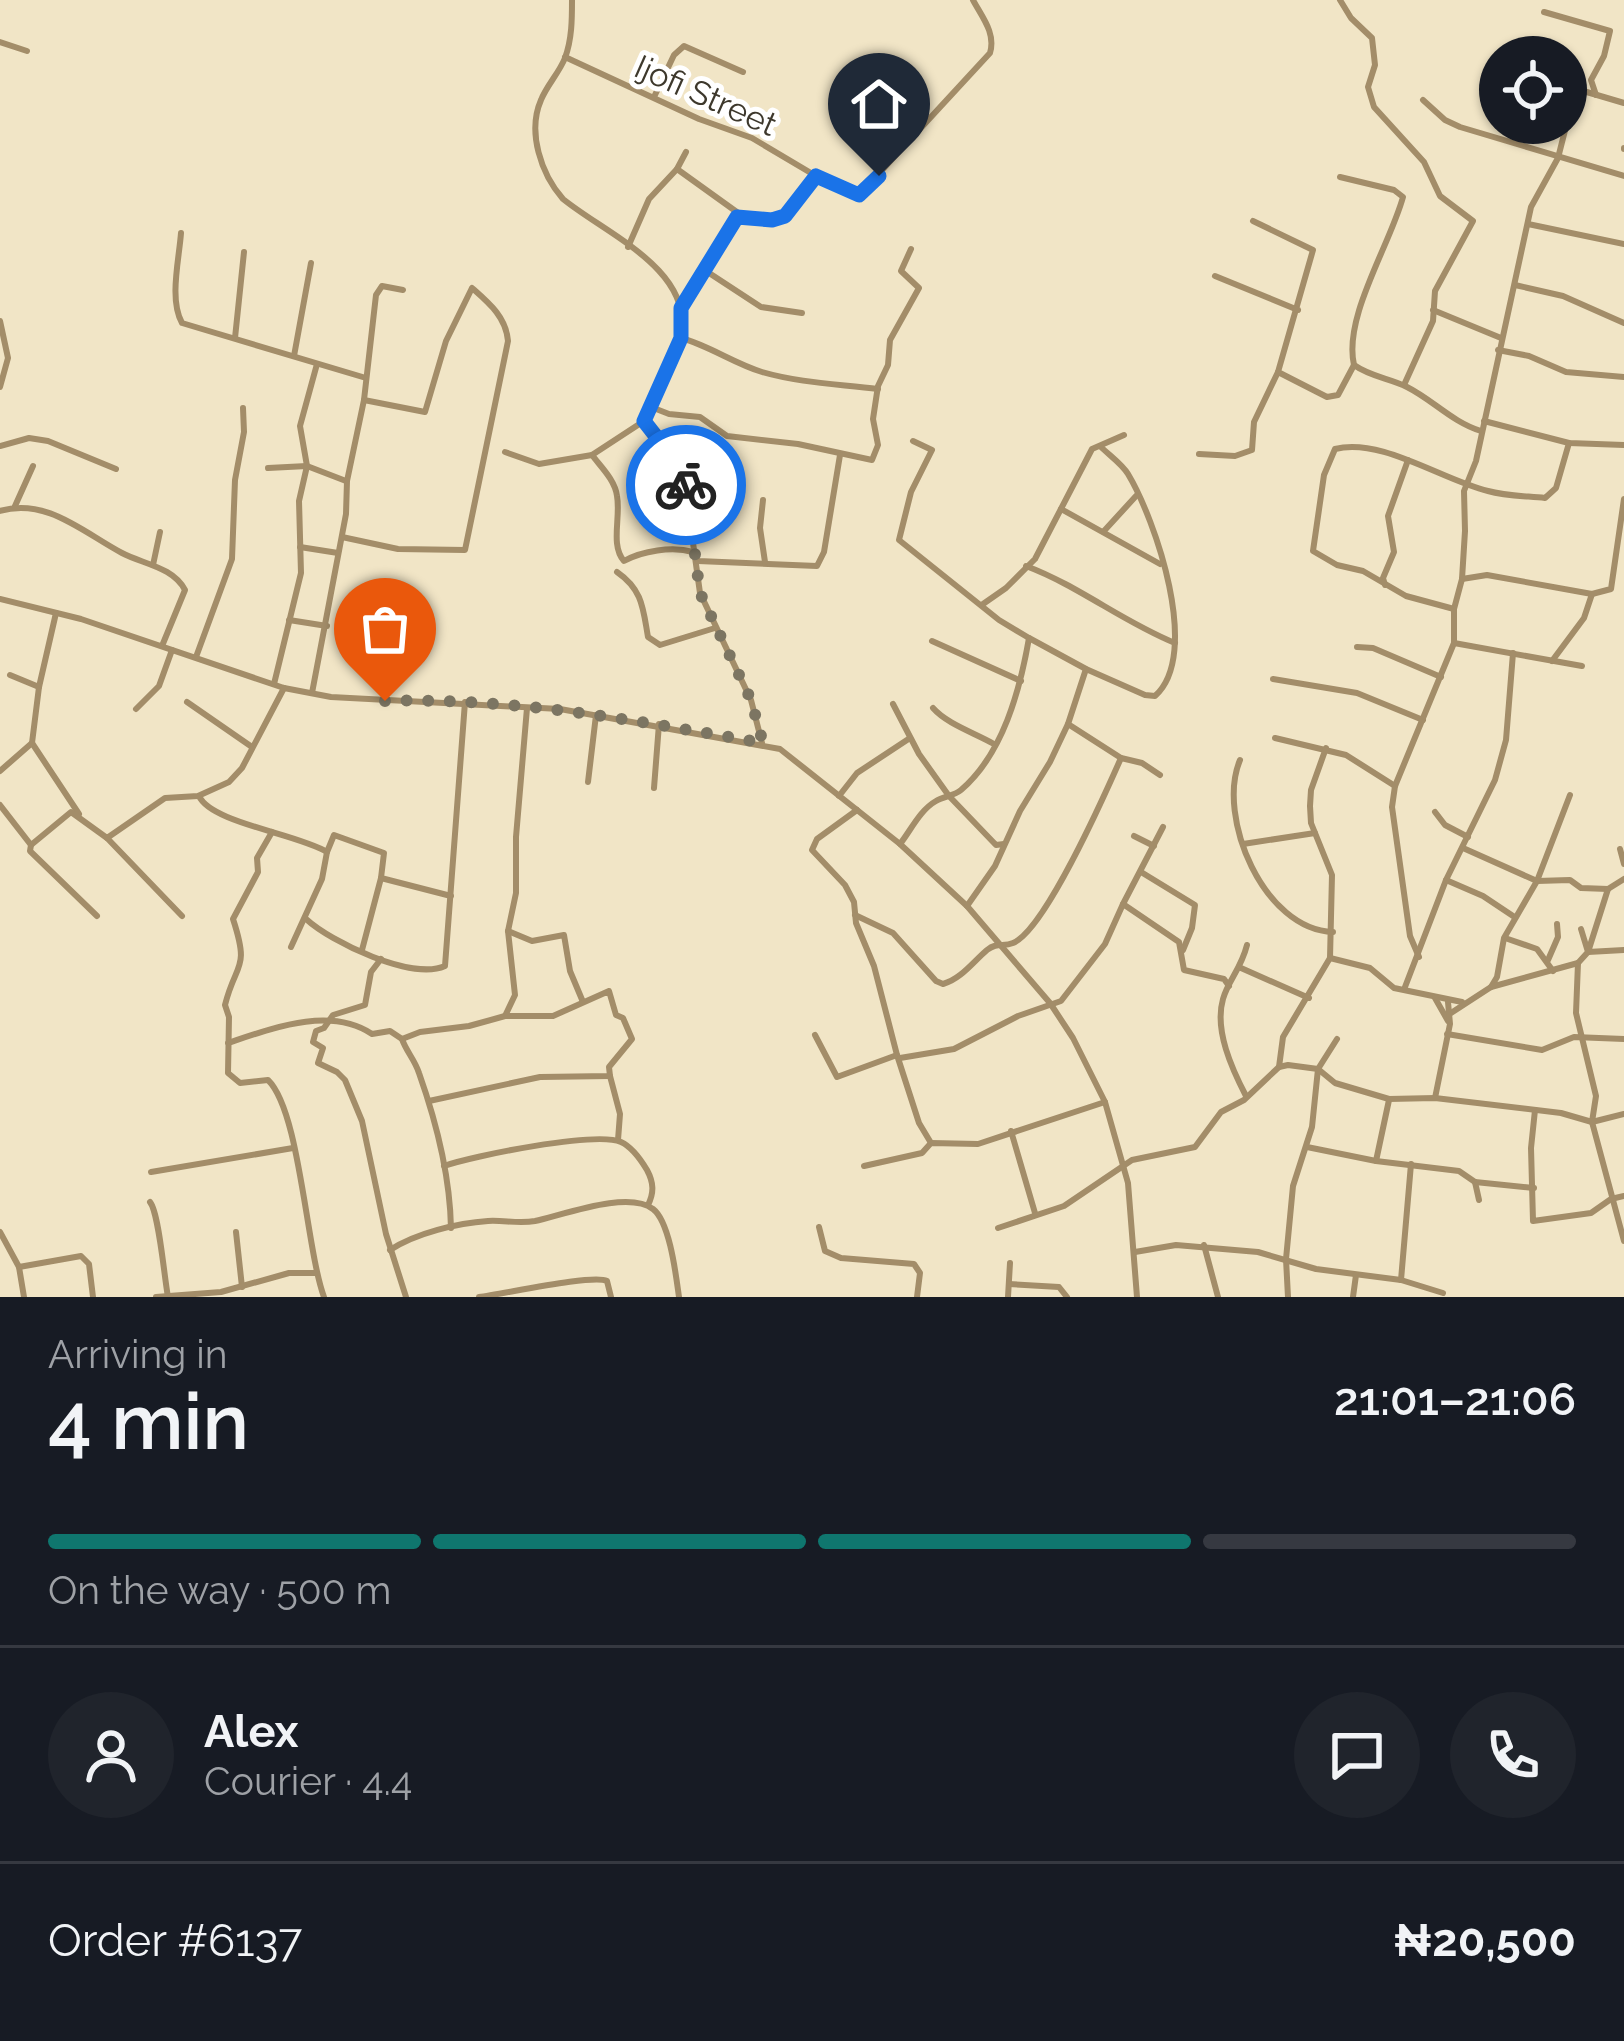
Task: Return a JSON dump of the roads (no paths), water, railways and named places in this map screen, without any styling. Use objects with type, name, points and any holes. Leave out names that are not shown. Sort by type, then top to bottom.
[{"type":"street","points":[[506,452],[539,464],[592,454],[644,421],[681,338],[681,308],[671,282],[563,200],[540,155],[535,117],[565,57],[572,0]]},
{"type":"street","name":"Ijofi Street","points":[[565,57],[752,138],[859,195],[982,64],[993,43],[974,0]]},
{"type":"street","points":[[1340,0],[1372,38],[1376,65],[1368,87],[1374,107],[1424,163],[1440,196],[1473,221],[1435,291],[1433,321],[1404,386]]},
{"type":"street","points":[[1544,12],[1610,31],[1591,80],[1596,95]]},
{"type":"street","points":[[0,42],[27,51]]},
{"type":"street","points":[[654,97],[674,55],[684,46],[743,72]]},
{"type":"street","points":[[1419,957],[1411,936],[1392,807],[1395,786],[1454,643],[1466,484],[1528,224],[1558,158],[1574,95],[1580,90],[1624,104]]},
{"type":"street","points":[[1423,100],[1444,120],[1624,176]]},
{"type":"street","points":[[628,248],[650,199],[686,152]]},
{"type":"street","points":[[677,169],[740,215],[772,220],[785,216],[816,176]]},
{"type":"street","points":[[1278,372],[1328,397],[1338,395],[1354,365],[1351,352],[1362,304],[1402,197],[1394,190],[1340,177]]},
{"type":"street","points":[[681,308],[740,215]]},
{"type":"street","points":[[1199,454],[1235,456],[1252,450],[1254,422],[1278,372],[1313,250],[1253,220]]},
{"type":"street","points":[[1528,224],[1624,244]]},
{"type":"street","points":[[181,233],[177,317],[190,328],[366,378]]},
{"type":"street","points":[[651,407],[700,417],[727,436],[872,460],[878,445],[873,418],[890,340],[919,288],[901,271],[911,249]]},
{"type":"street","points":[[235,338],[244,252]]},
{"type":"street","points":[[294,356],[311,263]]},
{"type":"street","points":[[706,271],[761,307],[802,313]]},
{"type":"street","points":[[1214,276],[1298,310]]},
{"type":"street","points":[[1515,285],[1563,296],[1624,323]]},
{"type":"street","points":[[312,693],[342,537],[378,288],[403,290]]},
{"type":"street","points":[[342,537],[398,549],[465,550],[508,341],[507,329],[494,307],[472,288],[446,341],[425,412],[364,400]]},
{"type":"street","points":[[1432,310],[1501,338]]},
{"type":"street","points":[[0,321],[8,358],[0,387]]},
{"type":"street","points":[[681,338],[800,382],[878,389]]},
{"type":"street","points":[[1498,350],[1529,356],[1566,372],[1624,377]]},
{"type":"street","points":[[274,684],[299,586],[299,501],[307,466],[300,425],[316,364]]},
{"type":"street","points":[[1354,365],[1374,379],[1404,386],[1463,425],[1569,443],[1624,446]]},
{"type":"street","points":[[196,656],[232,559],[243,408]]},
{"type":"street","points":[[644,421],[685,478],[700,593],[751,700],[763,743]]},
{"type":"street","points":[[983,604],[1006,588],[1049,535],[1092,448],[1124,435]]},
{"type":"street","points":[[0,446],[29,438],[48,441],[116,470]]},
{"type":"street","points":[[913,441],[931,448],[932,453],[911,492],[899,540],[999,620],[1086,669],[1145,695],[1156,695],[1167,682],[1175,643],[1174,602],[1151,524],[1127,473],[1101,447]]},
{"type":"street","points":[[1454,609],[1406,596],[1313,550],[1324,475],[1335,449],[1352,445],[1408,460],[1492,493],[1545,498],[1556,488],[1569,443]]},
{"type":"street","points":[[592,454],[618,497],[619,559],[684,549],[698,561]]},
{"type":"street","points":[[698,561],[820,565],[840,455]]},
{"type":"street","points":[[1385,585],[1383,578],[1395,546],[1388,516],[1408,460]]},
{"type":"street","points":[[15,506],[33,466]]},
{"type":"street","points":[[268,468],[307,466],[347,481]]},
{"type":"street","points":[[1105,531],[1136,496]]},
{"type":"street","points":[[1462,579],[1487,574],[1592,594],[1611,589],[1624,499]]},
{"type":"street","points":[[763,500],[760,528],[765,562]]},
{"type":"street","points":[[0,511],[15,506],[63,519],[177,578],[185,590],[162,646]]},
{"type":"street","points":[[1060,508],[1163,566]]},
{"type":"street","points":[[152,565],[160,532]]},
{"type":"street","points":[[300,547],[338,554]]},
{"type":"street","points":[[1026,566],[1175,643]]},
{"type":"street","points":[[616,572],[639,594],[645,605],[648,638],[660,645],[715,628]]},
{"type":"street","points":[[1552,661],[1582,622],[1592,594]]},
{"type":"street","points":[[0,599],[196,656],[284,688],[385,701],[465,702],[596,716],[780,749],[900,844],[967,906],[1050,1003],[1093,1073],[1125,1168],[1137,1297]]},
{"type":"street","points":[[56,613],[32,743],[79,814],[182,916]]},
{"type":"street","points":[[289,620],[327,626]]},
{"type":"street","points":[[900,844],[926,808],[959,793],[994,744],[1012,712],[1029,638]]},
{"type":"street","points":[[932,641],[1022,681]]},
{"type":"street","points":[[1454,643],[1582,666]]},
{"type":"street","points":[[1357,646],[1441,677]]},
{"type":"street","points":[[136,709],[159,686],[172,650]]},
{"type":"street","points":[[1405,987],[1446,880],[1487,802],[1506,740],[1514,652]]},
{"type":"street","points":[[967,906],[995,866],[1068,724],[1086,669]]},
{"type":"street","points":[[10,675],[39,687]]},
{"type":"street","points":[[1273,679],[1358,693],[1423,720]]},
{"type":"street","points":[[107,838],[165,798],[199,796],[230,782],[284,688]]},
{"type":"street","points":[[187,702],[251,747]]},
{"type":"street","points":[[306,919],[320,931],[381,959],[432,970],[446,966],[465,702]]},
{"type":"street","points":[[892,704],[949,796],[996,845],[1004,844]]},
{"type":"street","points":[[505,1016],[514,995],[508,931],[516,893],[527,708]]},
{"type":"street","points":[[933,708],[942,719],[994,744]]},
{"type":"street","points":[[588,782],[596,716]]},
{"type":"street","points":[[653,788],[658,724]]},
{"type":"street","points":[[1068,724],[1121,758],[1160,775]]},
{"type":"street","points":[[839,796],[857,773],[910,737]]},
{"type":"street","points":[[1275,738],[1346,755],[1395,786]]},
{"type":"street","points":[[0,771],[32,743]]},
{"type":"street","points":[[998,1228],[1064,1206],[1132,1160],[1195,1147],[1221,1112],[1279,1067],[1283,1036],[1330,958],[1332,874],[1315,833],[1311,790],[1326,748]]},
{"type":"street","points":[[855,915],[893,933],[943,984],[953,981],[1000,943],[1014,943],[1032,925],[1088,835],[1121,758]]},
{"type":"street","points":[[1240,760],[1232,788],[1238,809],[1235,822],[1267,892],[1296,923],[1333,932]]},
{"type":"street","points":[[1501,979],[1504,938],[1537,881],[1570,795]]},
{"type":"street","points":[[199,796],[212,812],[304,839],[327,852]]},
{"type":"street","points":[[0,805],[32,845]]},
{"type":"street","points":[[856,810],[817,838],[812,850],[845,885],[854,902],[919,1123],[931,1143]]},
{"type":"street","points":[[1435,812],[1445,825],[1468,836]]},
{"type":"street","points":[[79,814],[67,814],[30,851],[97,916]]},
{"type":"street","points":[[815,1035],[836,1077],[898,1056],[954,1048],[1061,1000],[1105,944],[1163,827]]},
{"type":"street","points":[[272,832],[233,919],[243,956],[241,971],[226,998],[228,1043],[232,1077],[240,1083],[264,1079],[274,1086],[300,1164],[315,1273],[324,1297]]},
{"type":"street","points":[[1243,844],[1315,833]]},
{"type":"street","points":[[291,947],[322,879],[334,835],[384,854],[362,951]]},
{"type":"street","points":[[1134,836],[1154,846]]},
{"type":"street","points":[[1463,848],[1537,881],[1570,880],[1581,888],[1608,890]]},
{"type":"street","points":[[1620,849],[1624,864]]},
{"type":"street","points":[[1141,872],[1195,905],[1183,951]]},
{"type":"street","points":[[381,878],[451,896]]},
{"type":"street","points":[[1451,1013],[1501,979],[1578,963],[1588,952],[1608,890],[1624,879]]},
{"type":"street","points":[[1446,880],[1514,916]]},
{"type":"street","points":[[1123,904],[1180,942],[1184,970],[1224,979],[1229,986]]},
{"type":"street","points":[[1548,960],[1558,937],[1557,923]]},
{"type":"street","points":[[1581,929],[1588,952]]},
{"type":"street","points":[[508,931],[532,941],[563,935],[583,1002]]},
{"type":"street","points":[[1504,938],[1537,949],[1553,971]]},
{"type":"street","points":[[1246,945],[1241,968],[1222,1001],[1221,1018],[1230,1065],[1246,1096]]},
{"type":"street","points":[[1588,952],[1624,950]]},
{"type":"street","points":[[1330,958],[1370,968],[1394,988],[1462,1002]]},
{"type":"street","points":[[381,959],[371,972],[365,1005],[341,1011],[316,1031],[313,1042],[323,1048],[318,1063],[338,1072],[345,1081],[362,1121],[390,1250],[406,1297]]},
{"type":"street","points":[[1578,963],[1576,1013],[1596,1096],[1592,1122],[1624,1241]]},
{"type":"street","points":[[1241,968],[1309,998]]},
{"type":"street","points":[[402,1039],[505,1016],[553,1016],[608,991],[616,1016],[622,1018],[632,1039],[609,1067],[620,1114],[618,1140]]},
{"type":"street","points":[[1435,998],[1450,1024]]},
{"type":"street","points":[[1435,1098],[1450,1024],[1448,1002]]},
{"type":"street","points":[[228,1043],[289,1026],[329,1021],[349,1021],[372,1034],[390,1031],[402,1039],[414,1057],[429,1101],[444,1166],[451,1228]]},
{"type":"street","points":[[1448,1034],[1542,1050],[1582,1038],[1624,1039]]},
{"type":"street","points":[[1288,1297],[1286,1259],[1293,1186],[1306,1147],[1318,1069],[1336,1039]]},
{"type":"street","points":[[1279,1067],[1318,1069],[1335,1083],[1390,1099],[1435,1098],[1592,1122],[1624,1114]]},
{"type":"street","points":[[429,1101],[541,1077],[610,1076]]},
{"type":"street","points":[[1376,1161],[1390,1099]]},
{"type":"street","points":[[864,1166],[922,1153],[931,1143],[978,1144],[1105,1102]]},
{"type":"street","points":[[1535,1110],[1533,1221],[1591,1213],[1624,1196]]},
{"type":"street","points":[[1011,1131],[1035,1213]]},
{"type":"street","points":[[444,1166],[535,1146],[618,1140],[632,1149],[650,1173],[654,1193],[648,1205]]},
{"type":"street","points":[[1306,1147],[1460,1171],[1475,1182],[1534,1188]]},
{"type":"street","points":[[151,1172],[293,1148]]},
{"type":"street","points":[[1401,1280],[1411,1164]]},
{"type":"street","points":[[1475,1182],[1479,1200]]},
{"type":"street","points":[[150,1202],[158,1214],[158,1248],[168,1296]]},
{"type":"street","points":[[390,1250],[451,1228],[488,1221],[539,1220],[602,1205],[648,1205],[666,1232],[679,1297]]},
{"type":"street","points":[[819,1227],[825,1251],[841,1258],[914,1264],[920,1273],[917,1297]]},
{"type":"street","points":[[0,1232],[19,1267],[24,1297]]},
{"type":"street","points":[[236,1232],[242,1287]]},
{"type":"street","points":[[1135,1252],[1204,1245],[1401,1280],[1443,1293]]},
{"type":"street","points":[[1204,1245],[1218,1297]]},
{"type":"street","points":[[19,1267],[81,1256],[89,1264],[93,1297]]},
{"type":"street","points":[[1008,1297],[1010,1263]]},
{"type":"street","points":[[156,1297],[242,1287],[289,1273],[315,1273]]},
{"type":"street","points":[[1353,1297],[1356,1275]]},
{"type":"street","points":[[479,1297],[596,1276],[607,1281],[611,1297]]},
{"type":"street","points":[[1009,1284],[1059,1287],[1067,1297]]}]
